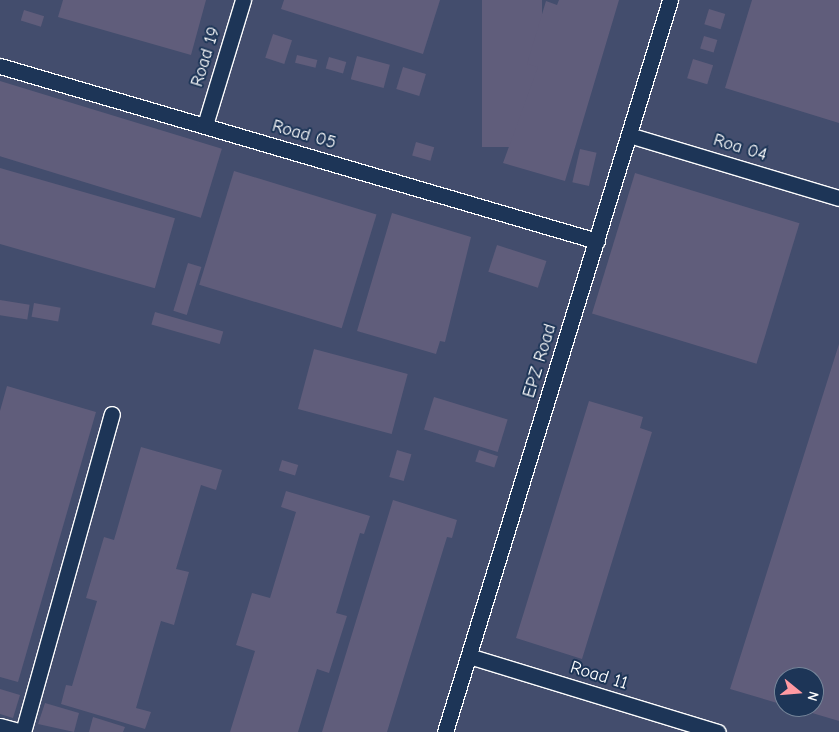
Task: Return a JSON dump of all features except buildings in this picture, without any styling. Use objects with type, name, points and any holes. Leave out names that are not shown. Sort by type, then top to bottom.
[{"type":"street","name":"Road 19","points":[[205,125],[243,0]]},
{"type":"street","name":"EPZ Road","points":[[445,732],[670,0]]},
{"type":"street","name":"Road 05","points":[[0,66],[597,241]]},
{"type":"street","name":"Roa 04","points":[[629,135],[839,198]]},
{"type":"street","points":[[0,726],[23,732],[112,414]]},
{"type":"street","name":"Road 11","points":[[469,656],[710,731]]},
{"type":"shaded area","points":[[0,0],[839,0],[839,732],[0,732]]}]
